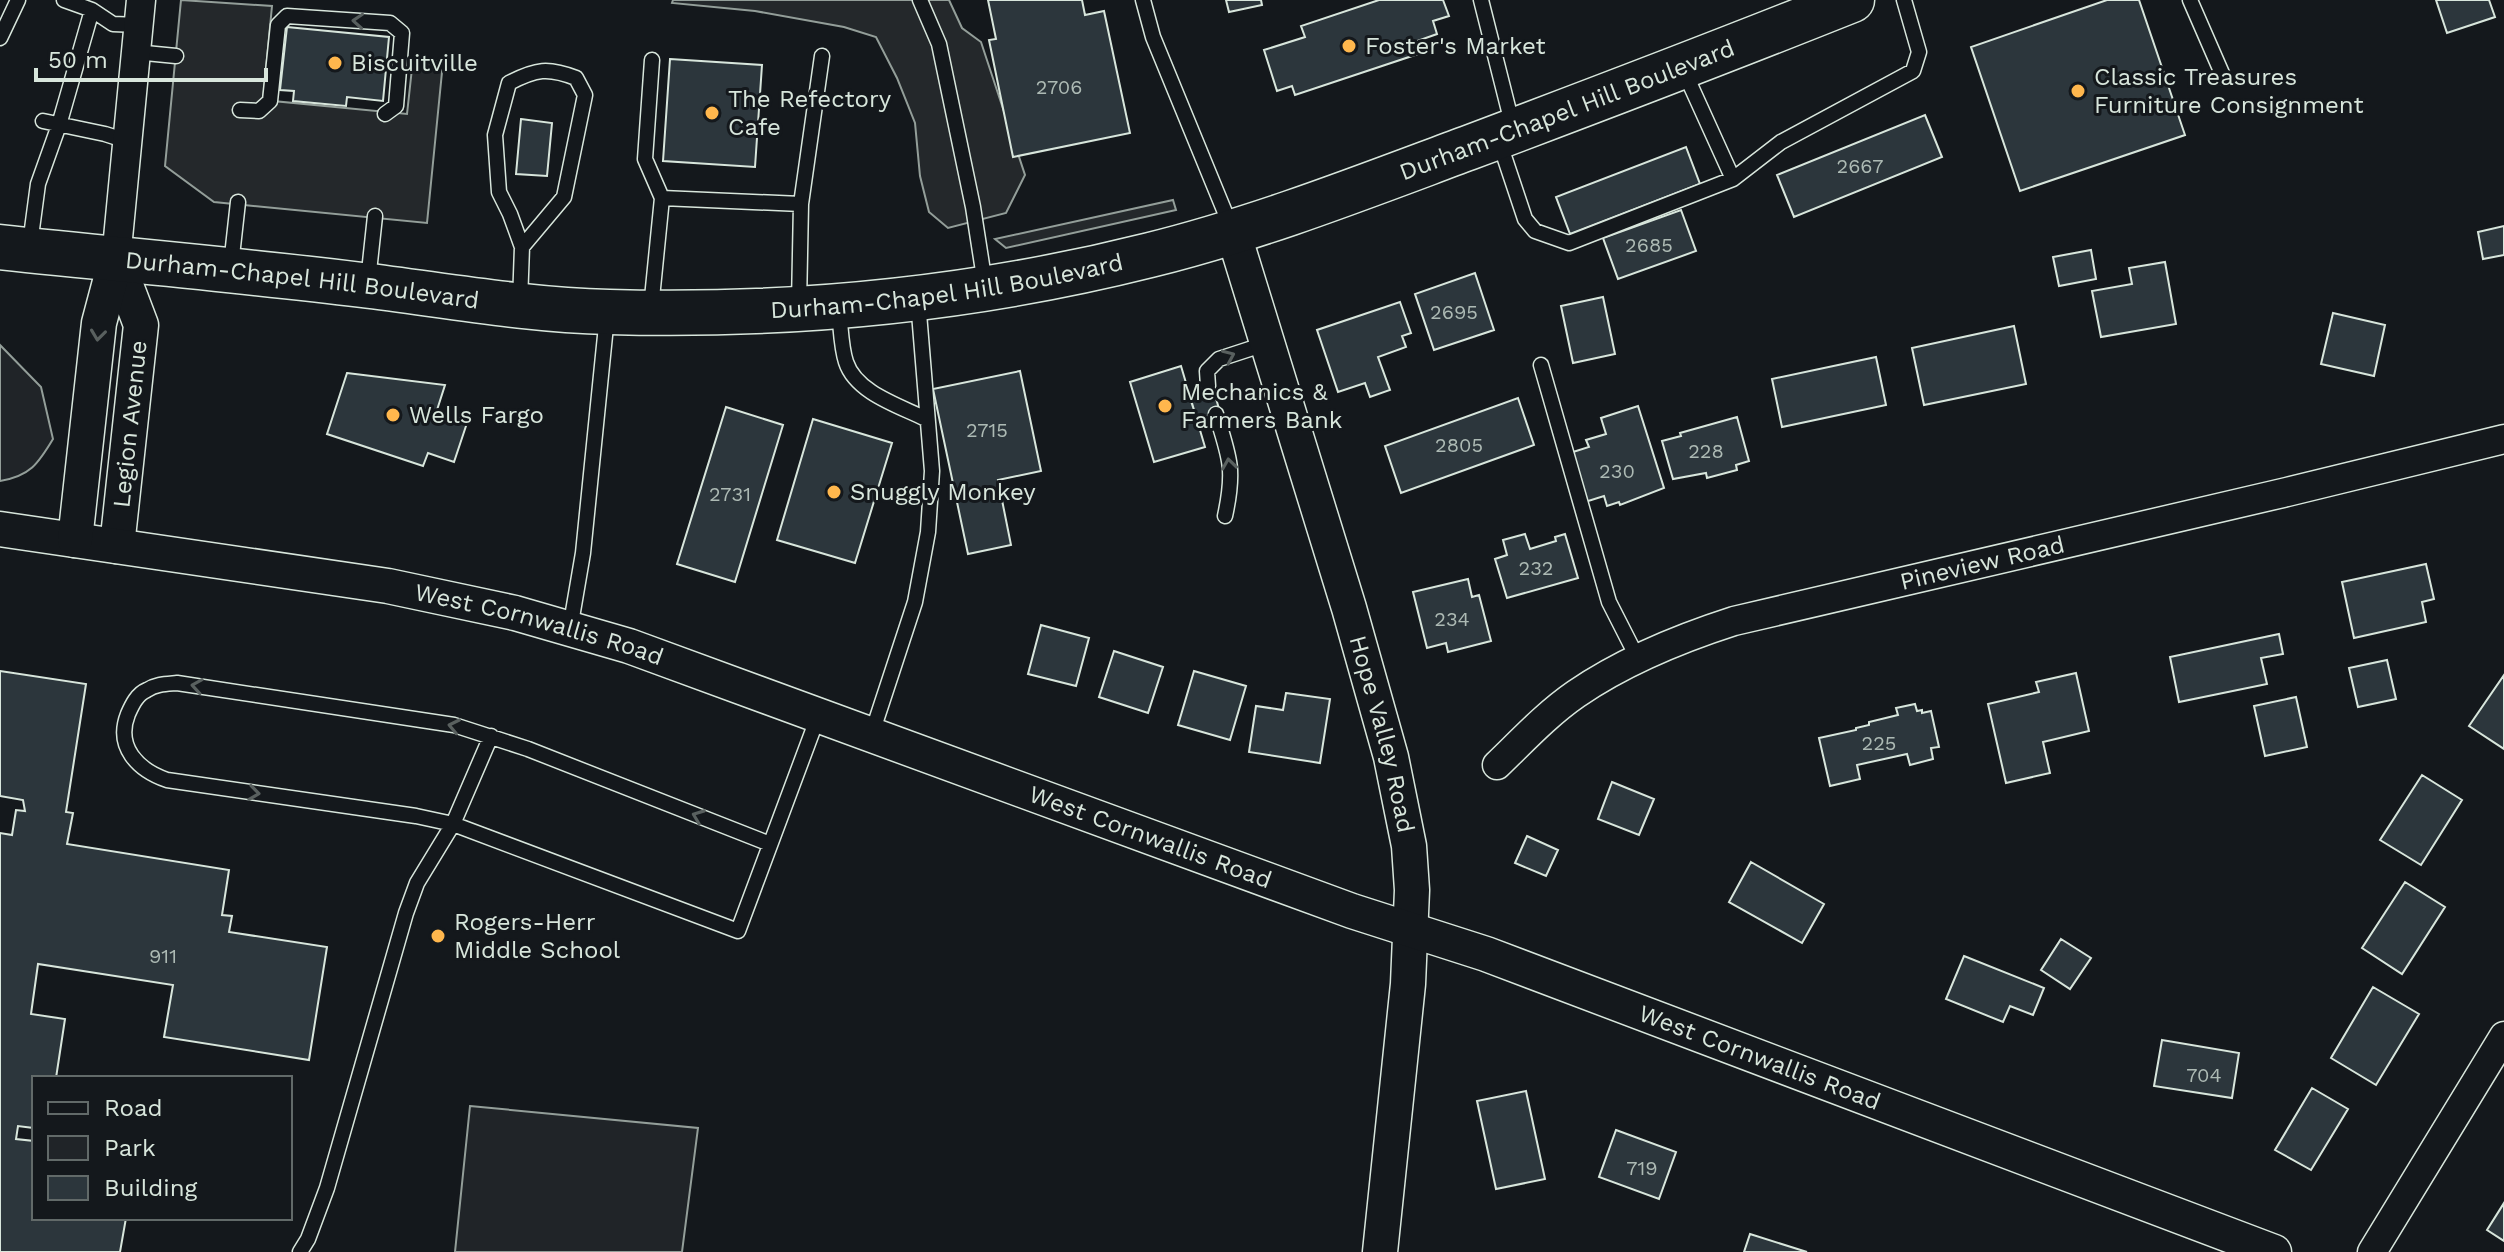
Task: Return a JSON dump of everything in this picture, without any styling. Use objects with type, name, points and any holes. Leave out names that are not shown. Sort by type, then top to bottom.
[{"type":"main road","name":"Durham-Chapel Hill Boulevard","points":[[15,249],[367,285],[520,306],[608,312],[818,305],[985,288],[1151,255],[1233,232],[1506,134],[1852,0]]},
{"type":"street","name":"Legion Avenue","points":[[75,540],[99,323],[116,259],[138,26]]},
{"type":"street","name":"Hope Valley Road","points":[[1233,232],[1349,608],[1391,757],[1409,846],[1411,930],[1380,1252]]},
{"type":"street","name":"Legion Avenue","points":[[116,259],[141,325],[117,546]]},
{"type":"street","name":"Pineview Road","points":[[1497,765],[1577,694],[1682,638],[1734,621],[2504,439]]},
{"type":"street","name":"West Cornwallis Road","points":[[0,529],[388,586],[515,613],[629,646],[1352,911],[1486,954],[2274,1252]]},
{"type":"street","points":[[2372,1252],[2504,1036]]},
{"type":"lane","points":[[0,38],[18,0]]},
{"type":"lane","points":[[64,0],[92,10],[113,24],[138,26],[176,56]]},
{"type":"lane","points":[[920,0],[939,44],[973,207],[985,288]]},
{"type":"lane","points":[[1143,0],[1153,37],[1233,232]]},
{"type":"lane","points":[[1481,0],[1525,219],[1535,231],[1569,243],[1733,179],[1781,142],[1913,71],[1919,52],[1904,0]]},
{"type":"lane","points":[[2190,0],[2224,78]]},
{"type":"lane","points":[[15,249],[59,125],[92,10]]},
{"type":"lane","points":[[240,110],[259,111],[270,101],[278,25],[287,16],[390,23],[402,33],[396,106],[385,114]]},
{"type":"lane","points":[[822,56],[801,204],[818,305],[858,382],[926,419]]},
{"type":"lane","points":[[651,312],[662,198],[645,159],[652,60]]},
{"type":"lane","points":[[1682,67],[1733,179]]},
{"type":"lane","points":[[520,306],[522,247],[499,192],[495,135],[509,83],[531,71],[556,70],[576,78],[585,95],[581,124],[564,197],[522,247]]},
{"type":"lane","points":[[43,121],[127,141]]},
{"type":"lane","points":[[662,198],[801,204]]},
{"type":"lane","points":[[230,270],[238,202]]},
{"type":"lane","points":[[367,285],[375,216]]},
{"type":"lane","points":[[872,733],[915,602],[928,532],[932,471],[917,297]]},
{"type":"lane","points":[[570,629],[583,553],[608,312]]},
{"type":"lane","points":[[1208,386],[1207,371],[1219,359],[1268,343]]},
{"type":"lane","points":[[1541,365],[1609,602],[1638,659]]},
{"type":"lane","points":[[1216,414],[1230,459],[1232,485],[1225,516]]},
{"type":"lane","points":[[770,844],[491,736],[454,725],[177,683],[158,685],[143,691],[132,705],[125,723],[125,746],[136,764],[150,775],[453,824],[738,931],[819,714]]},
{"type":"lane","points":[[300,1252],[327,1188],[417,883],[453,824],[491,736]]},
{"type":"green space","points":[[0,345],[41,387],[53,439],[32,468],[19,476],[0,481]]},
{"type":"green space","points":[[470,1106],[698,1128],[682,1252],[455,1252]]},
{"type":"shaded area","points":[[181,0],[272,6],[263,100],[407,114],[413,59],[443,62],[427,223],[214,202],[165,166]]},
{"type":"shaded area","points":[[673,0],[949,0],[962,28],[981,42],[1025,175],[1006,213],[948,228],[929,212],[920,176],[915,123],[876,37],[844,27],[755,11],[672,3]]},
{"type":"shaded area","points":[[1173,200],[1176,210],[1006,248],[995,239]]},
{"type":"building","points":[[988,0],[1082,0],[1085,15],[1104,11],[1130,133],[1013,157],[989,40],[996,39]]},
{"type":"building","points":[[1226,0],[1261,0],[1262,5],[1229,12]]},
{"type":"building","name":"Foster's Market","points":[[1379,0],[1443,0],[1449,16],[1433,21],[1437,34],[1417,41],[1421,53],[1295,95],[1292,86],[1277,91],[1264,50],[1305,37],[1301,26]]},
{"type":"building","name":"Classic Treasures Furniture Consignment","points":[[2107,0],[2139,0],[2185,135],[2020,191],[1971,47]]},
{"type":"building","points":[[2436,0],[2489,0],[2495,17],[2447,33]]},
{"type":"building","name":"Biscuitville","points":[[287,27],[389,37],[383,101],[347,97],[346,106],[293,101],[294,91],[280,90]]},
{"type":"building","name":"The Refectory Cafe","points":[[670,59],[762,65],[755,167],[663,161]]},
{"type":"building","points":[[1925,115],[1942,157],[1794,217],[1777,175]]},
{"type":"building","points":[[521,119],[552,123],[547,176],[516,174]]},
{"type":"building","points":[[1686,147],[1700,184],[1570,234],[1556,197]]},
{"type":"building","points":[[1681,210],[1696,251],[1618,279],[1603,238]]},
{"type":"building","points":[[2504,226],[2504,255],[2483,259],[2478,232]]},
{"type":"building","points":[[2091,250],[2096,279],[2059,286],[2053,257]]},
{"type":"building","points":[[2165,262],[2176,324],[2101,337],[2092,291],[2132,284],[2129,268]]},
{"type":"building","points":[[1475,273],[1494,330],[1434,350],[1415,294]]},
{"type":"building","points":[[1603,297],[1615,354],[1573,363],[1561,306]]},
{"type":"building","points":[[1400,302],[1411,333],[1402,336],[1406,347],[1378,357],[1390,390],[1370,397],[1365,383],[1338,392],[1317,330]]},
{"type":"building","points":[[2333,313],[2385,325],[2374,376],[2321,364]]},
{"type":"building","points":[[2014,326],[2026,384],[1924,405],[1912,348]]},
{"type":"building","points":[[1876,357],[1886,405],[1782,427],[1772,379]]},
{"type":"building","name":"Mechanics & Farmers Bank","points":[[1181,366],[1205,447],[1154,462],[1130,382]]},
{"type":"building","points":[[1020,371],[1041,471],[998,480],[1011,545],[968,554],[933,389]]},
{"type":"building","name":"Wells Fargo","points":[[347,373],[445,385],[437,410],[468,420],[454,462],[428,453],[423,466],[327,434]]},
{"type":"building","points":[[1212,385],[1220,412],[1197,419],[1188,392]]},
{"type":"building","points":[[1518,398],[1534,445],[1401,493],[1385,446]]},
{"type":"building","points":[[1638,406],[1664,488],[1620,505],[1619,502],[1607,506],[1604,496],[1585,502],[1570,453],[1589,447],[1586,440],[1606,434],[1601,418]]},
{"type":"building","points":[[726,407],[783,425],[735,582],[677,564]]},
{"type":"building","points":[[1737,417],[1749,461],[1736,465],[1737,470],[1707,478],[1706,473],[1673,479],[1662,441]]},
{"type":"building","name":"Snuggly Monkey","points":[[813,419],[892,443],[855,563],[777,540]]},
{"type":"building","points":[[1525,534],[1530,549],[1556,541],[1555,537],[1565,534],[1578,578],[1507,598],[1495,559],[1507,555],[1503,540]]},
{"type":"building","points":[[2426,564],[2434,599],[2422,602],[2426,622],[2354,638],[2342,582]]},
{"type":"building","points":[[1468,579],[1472,597],[1479,595],[1491,641],[1448,652],[1446,643],[1427,648],[1413,592]]},
{"type":"building","points":[[1041,625],[1089,638],[1076,686],[1028,674]]},
{"type":"building","points":[[2279,634],[2283,654],[2261,658],[2267,684],[2179,702],[2170,657]]},
{"type":"building","points":[[1114,651],[1163,667],[1148,713],[1099,697]]},
{"type":"building","points":[[2387,660],[2396,699],[2358,707],[2349,668]]},
{"type":"building","points":[[0,671],[86,684],[66,812],[73,813],[67,844],[229,870],[222,915],[232,916],[229,932],[327,947],[309,1060],[164,1037],[173,985],[38,964],[31,1014],[65,1019],[56,1076],[32,1076],[32,1128],[18,1126],[16,1139],[32,1141],[32,1220],[126,1220],[120,1252],[0,1252],[0,833],[12,835],[16,810],[25,811],[23,800],[0,796]]},
{"type":"building","points":[[1194,671],[1246,686],[1230,740],[1178,725]]},
{"type":"building","points":[[2076,673],[2089,731],[2043,742],[2050,773],[2006,783],[1988,704],[2039,692],[2036,682]]},
{"type":"building","points":[[2504,675],[2504,749],[2469,726]]},
{"type":"building","points":[[1286,693],[1330,699],[1320,763],[1249,752],[1256,706],[1283,710]]},
{"type":"building","points":[[2296,697],[2307,747],[2265,756],[2254,706]]},
{"type":"building","points":[[1915,704],[1917,711],[1931,711],[1939,747],[1931,748],[1933,759],[1910,765],[1907,754],[1857,765],[1860,779],[1830,786],[1819,738],[1856,730],[1869,725],[1869,722],[1898,715],[1896,708]]},
{"type":"building","points":[[2422,775],[2462,800],[2421,865],[2380,840]]},
{"type":"building","points":[[1612,782],[1654,799],[1639,835],[1598,819]]},
{"type":"building","points":[[1527,836],[1558,850],[1546,876],[1515,863]]},
{"type":"building","points":[[1751,862],[1824,904],[1802,943],[1729,902]]},
{"type":"building","points":[[2405,882],[2445,907],[2402,974],[2362,948]]},
{"type":"building","points":[[2061,939],[2091,958],[2070,989],[2041,970]]},
{"type":"building","points":[[1964,956],[2044,988],[2033,1015],[2010,1006],[2003,1022],[1946,999]]},
{"type":"building","points":[[2373,987],[2419,1014],[2376,1085],[2331,1058]]},
{"type":"building","points":[[2162,1040],[2239,1053],[2232,1098],[2154,1086]]},
{"type":"building","points":[[2312,1088],[2348,1109],[2311,1170],[2275,1150]]},
{"type":"building","points":[[1526,1091],[1545,1179],[1496,1189],[1477,1101]]},
{"type":"building","points":[[1616,1130],[1676,1152],[1659,1199],[1599,1177]]},
{"type":"building","points":[[2504,1203],[2504,1241],[2487,1230]]},
{"type":"building","points":[[1750,1234],[1807,1252],[1744,1252]]},
{"type":"place","name":"Foster's Market","points":[[1349,46]]},
{"type":"place","name":"Biscuitville","points":[[335,63]]},
{"type":"place","name":"Classic Treasures Furniture Consignment","points":[[2078,91]]},
{"type":"place","name":"The Refectory Cafe","points":[[712,113]]},
{"type":"place","name":"Mechanics & Farmers Bank","points":[[1165,406]]},
{"type":"place","name":"Wells Fargo","points":[[393,415]]},
{"type":"place","name":"Snuggly Monkey","points":[[834,492]]},
{"type":"place","name":"Rogers-Herr Middle School","points":[[438,936]]}]
